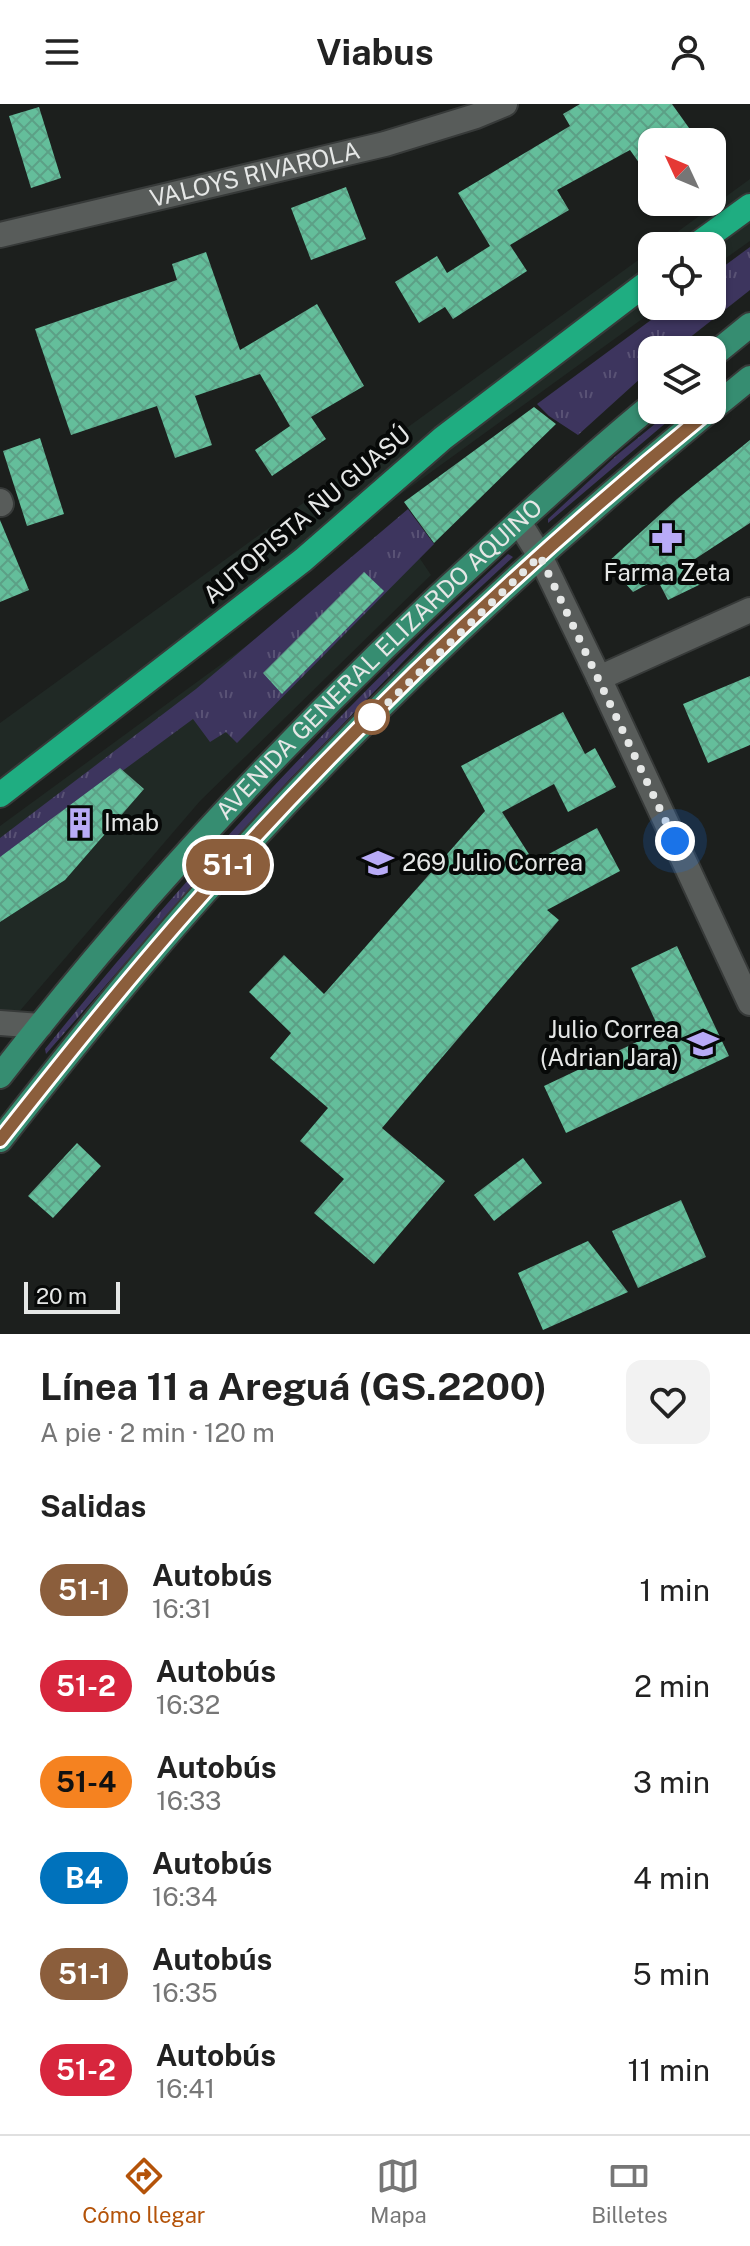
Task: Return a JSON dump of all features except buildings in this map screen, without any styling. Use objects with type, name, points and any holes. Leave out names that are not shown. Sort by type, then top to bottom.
[{"type":"highway","points":[[714,232],[750,206]]},
{"type":"highway","name":"AUTOPISTA ÑU GUASÚ","points":[[0,795],[303,560],[443,438],[638,290]]},
{"type":"main road","points":[[726,345],[750,325]]},
{"type":"main road","name":"AVENIDA GENERAL ELIZARDO AQUINO","points":[[726,397],[750,378]]},
{"type":"main road","name":"AVENIDA GENERAL ELIZARDO AQUINO","points":[[0,1076],[140,905],[292,738],[416,616],[638,417]]},
{"type":"main road","name":"AVENIDA GENERAL ELIZARDO AQUINO","points":[[0,1140],[231,863],[333,756],[540,556],[693,424]]},
{"type":"main road","points":[[15,1056],[48,1081]]},
{"type":"street","name":"VALOYS RIVAROLA","points":[[0,235],[385,144],[505,104]]},
{"type":"street","points":[[519,522],[540,556],[599,678],[750,1003]]},
{"type":"street","points":[[599,678],[750,610]]},
{"type":"street","points":[[0,1023],[40,1026]]},
{"type":"shaded area","points":[[750,179],[750,241],[726,258],[726,232],[677,232],[699,216],[726,216],[726,196]]},
{"type":"shaded area","points":[[638,260],[638,320],[641,320],[0,785],[0,723]]},
{"type":"shaded area","points":[[402,532],[431,575],[200,801],[0,1034],[0,826]]},
{"type":"green space","points":[[750,247],[750,290],[726,309],[726,265]]},
{"type":"green space","points":[[651,320],[712,320],[692,336],[638,336],[638,381],[578,435],[537,404]]},
{"type":"green space","points":[[655,424],[665,424],[548,523],[548,519]]},
{"type":"green space","points":[[408,509],[434,544],[237,743],[226,732],[210,742],[193,719],[0,861],[0,838],[196,689]]},
{"type":"green space","points":[[508,554],[513,557],[426,638],[288,781],[46,1054],[45,1049],[99,983],[210,855],[326,731]]},
{"type":"bus line","name":"51-1","points":[[0,1140],[231,863],[322,767],[540,556],[693,424]]},
{"type":"place","name":"Farma Zeta","points":[[667,538]]},
{"type":"place","name":"Imab","points":[[80,823]]},
{"type":"place","name":"269 Julio Correa","points":[[378,863]]},
{"type":"place","name":"Julio Correa (Adrian Jara)","points":[[703,1044]]},
{"type":"route","points":[[372,717],[365,725],[540,556],[675,841]]}]
